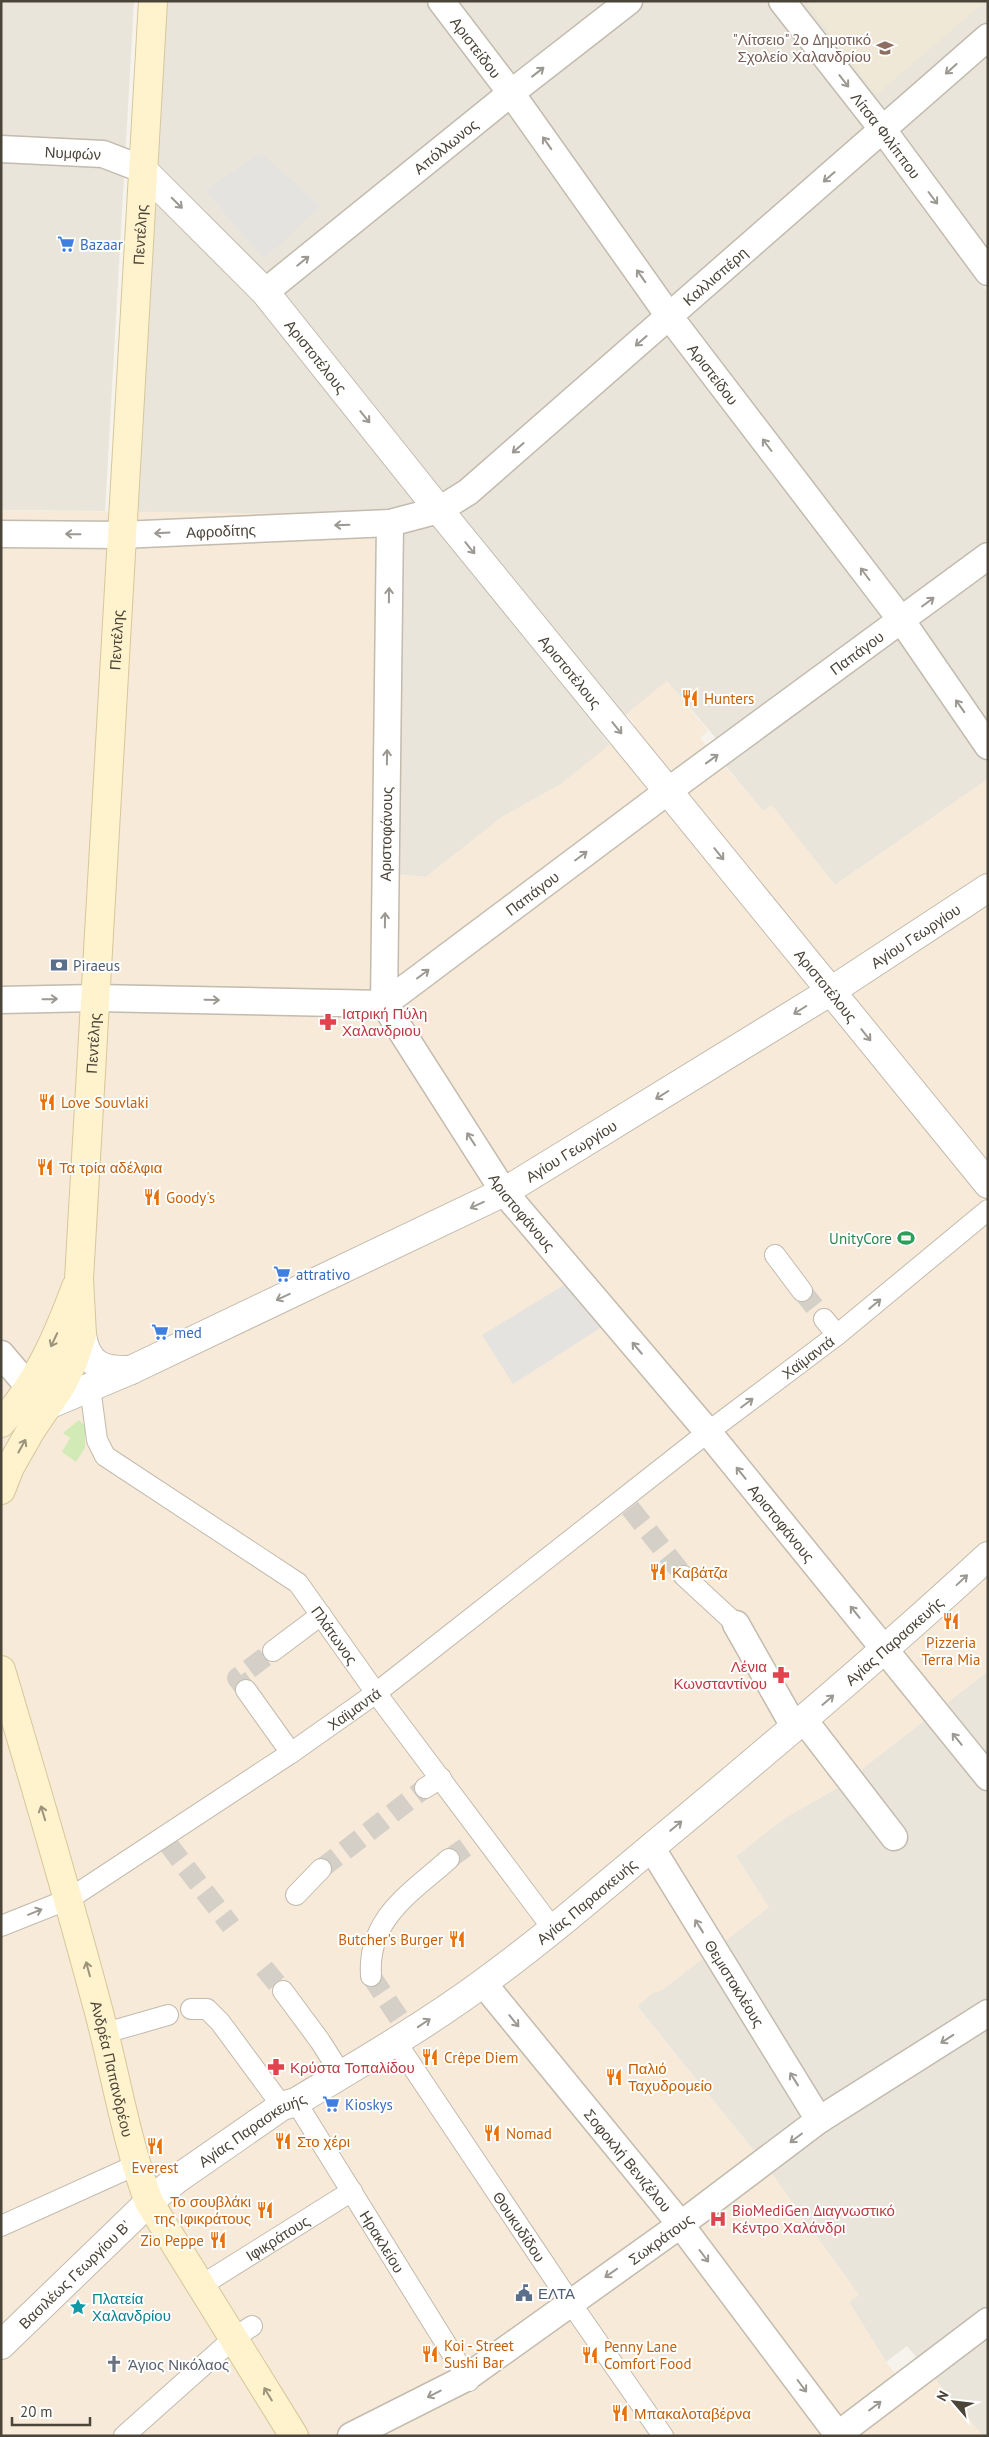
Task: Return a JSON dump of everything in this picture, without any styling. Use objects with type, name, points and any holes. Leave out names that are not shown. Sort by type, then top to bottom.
[{"type":"main road","name":"Πεντέλης","points":[[79,1278],[142,169],[158,4]]},
{"type":"main road","points":[[1,1423],[68,1375],[82,1335],[79,1278]]},
{"type":"main road","points":[[1,1490],[10,1467],[31,1430],[39,1396],[79,1278]]},
{"type":"main road","points":[[1,1429],[39,1396]]},
{"type":"main road","name":"Ανδρέα Παπανδρέου","points":[[1,1670],[69,1899],[105,2033],[136,2165],[149,2202],[202,2285],[243,2332],[294,2436]]},
{"type":"street","name":"Αριστείδου","points":[[441,1],[512,92],[669,316],[902,622],[988,746]]},
{"type":"street","name":"Απόλλωνος","points":[[265,292],[512,92],[628,1]]},
{"type":"street","name":"Λίτσα Φιλίππου","points":[[782,1],[883,130],[988,272]]},
{"type":"street","name":"Καλλισπέρη","points":[[439,510],[468,492],[988,37]]},
{"type":"street","name":"Νυμφών","points":[[1,149],[103,154],[142,169]]},
{"type":"street","name":"Αριστοτέλους","points":[[142,169],[265,292],[439,510],[988,1184]]},
{"type":"street","name":"Αφροδίτης","points":[[1,534],[121,535],[390,523],[439,510]]},
{"type":"street","name":"Αριστοφάνους","points":[[390,523],[384,1004],[504,1192],[708,1432],[988,1777]]},
{"type":"street","name":"Παπάγου","points":[[384,1004],[668,791],[902,622],[988,556]]},
{"type":"street","name":"Αγίου Γεωργίου","points":[[39,1396],[90,1387],[131,1370],[504,1192],[830,991],[988,888]]},
{"type":"street","points":[[1,1000],[95,998],[384,1004]]},
{"type":"street","name":"Χαϊμαντά","points":[[1,1926],[69,1899],[165,1841],[376,1693],[627,1503],[708,1432],[837,1336],[988,1210]]},
{"type":"street","points":[[775,1255],[802,1291]]},
{"type":"street","points":[[824,1319],[837,1336]]},
{"type":"street","points":[[82,1335],[85,1349],[98,1365],[114,1370],[131,1370]]},
{"type":"street","points":[[1,1354],[39,1396]]},
{"type":"street","name":"Πλάτωνος","points":[[90,1387],[97,1440],[105,1456],[298,1583],[376,1693],[433,1783],[476,1840],[553,1929]]},
{"type":"street","name":"Αγίας Παρασκευής","points":[[149,2202],[177,2178],[289,2104],[396,2042],[483,1983],[553,1929],[800,1724],[886,1650],[988,1556]]},
{"type":"street","points":[[684,1576],[736,1624],[800,1724],[894,1837]]},
{"type":"street","points":[[273,1651],[321,1615]]},
{"type":"street","points":[[246,1690],[291,1753]]},
{"type":"street","name":"Θεμιστοκλέους","points":[[651,1847],[819,2120]]},
{"type":"street","points":[[371,1976],[370,1962],[376,1934],[390,1912],[449,1859]]},
{"type":"street","points":[[296,1896],[321,1869]]},
{"type":"street","name":"Σοφοκλή Βενιζέλου","points":[[483,1983],[680,2225],[838,2435]]},
{"type":"street","points":[[283,1991],[320,2041],[341,2074]]},
{"type":"street","name":"Ηρακλείου","points":[[191,2009],[206,2009],[220,2022],[289,2104],[352,2191],[467,2380]]},
{"type":"street","name":"Σωκράτους","points":[[351,2436],[467,2380],[570,2302],[680,2225],[819,2120],[988,2013]]},
{"type":"street","points":[[105,2033],[168,2015]]},
{"type":"street","name":"Θουκυδίδου","points":[[396,2042],[570,2302],[663,2436]]},
{"type":"street","points":[[1,2226],[136,2165]]},
{"type":"street","name":"Ιφικράτους","points":[[202,2285],[352,2191]]},
{"type":"street","name":"Βασιλέως Γεωργίου Β'","points":[[1,2345],[149,2202]]},
{"type":"street","points":[[838,2435],[988,2321]]},
{"type":"street","points":[[124,2436],[243,2332]]},
{"type":"shaded area","points":[[1,1],[134,1],[105,511],[1,510]]},
{"type":"shaded area","points":[[165,1],[768,1],[988,292],[988,779],[835,885],[772,806],[763,811],[723,763],[731,756],[667,681],[602,735],[610,745],[561,784],[502,817],[426,877],[379,873],[136,511]]},
{"type":"shaded area","points":[[796,1],[988,1],[988,258]]},
{"type":"shaded area","name":"\"Λίτσειο\" 2ο Δημοτικό Σχολείο Χαλανδρίου","points":[[805,1],[986,1],[876,95]]},
{"type":"shaded area","points":[[261,153],[321,206],[264,259],[205,190]]},
{"type":"shaded area","points":[[1,510],[399,515],[396,875],[426,877],[502,817],[561,784],[635,724],[626,714],[667,681],[708,731],[700,738],[763,811],[772,805],[835,885],[988,779],[988,1671],[839,1787],[785,1818],[736,1856],[769,1907],[662,1990],[652,1993],[637,2007],[767,2167],[859,2295],[849,2302],[886,2362],[909,2391],[930,2373],[983,2436],[1,2436]]},
{"type":"shaded area","points":[[569,1282],[602,1327],[513,1384],[482,1335]]},
{"type":"shaded area","points":[[988,1671],[988,2436],[983,2436],[907,2346],[886,2362],[849,2302],[858,2294],[767,2167],[637,2006],[652,1993],[662,1990],[768,1907],[736,1856],[785,1818],[839,1787]]},
{"type":"green space","points":[[79,1420],[85,1426],[85,1448],[76,1462],[62,1452],[70,1438],[63,1433]]},
{"type":"tunnel","points":[[802,1291],[824,1319]]},
{"type":"tunnel","points":[[630,1508],[684,1576]]},
{"type":"tunnel","points":[[246,1690],[237,1678],[273,1651]]},
{"type":"tunnel","points":[[321,1869],[425,1788]]},
{"type":"tunnel","points":[[168,1844],[231,1926]]},
{"type":"tunnel","points":[[449,1859],[470,1844]]},
{"type":"tunnel","points":[[264,1968],[283,1991]]},
{"type":"tunnel","points":[[371,1976],[409,2033]]},
{"type":"place","name":"\"Λίτσειο\" 2ο Δημοτικό Σχολείο Χαλανδρίου","points":[[885,48]]},
{"type":"place","name":"Bazaar","points":[[66,244]]},
{"type":"place","name":"Hunters","points":[[690,698]]},
{"type":"place","name":"Piraeus","points":[[59,965]]},
{"type":"place","name":"Ιατρική Πύλη Χαλανδριου","points":[[328,1022]]},
{"type":"place","name":"Love Souvlaki","points":[[47,1102]]},
{"type":"place","name":"Τα τρία αδέλφια","points":[[45,1167]]},
{"type":"place","name":"Goody's","points":[[152,1197]]},
{"type":"place","name":"UnityCore","points":[[906,1238]]},
{"type":"place","name":"attrativo","points":[[282,1274]]},
{"type":"place","name":"med","points":[[160,1332]]},
{"type":"place","name":"Καβάτζα","points":[[658,1572]]},
{"type":"place","name":"Pizzeria Terra Mia","points":[[951,1621]]},
{"type":"place","name":"Λένια Κωνσταντίνου","points":[[781,1675]]},
{"type":"place","name":"Butcher's Burger","points":[[457,1939]]},
{"type":"place","name":"Crêpe Diem","points":[[430,2057]]},
{"type":"place","name":"Κρύστα Τοπαλίδου","points":[[276,2067]]},
{"type":"place","name":"Παλιό Ταχυδρομείο","points":[[614,2077]]},
{"type":"place","name":"Kioskys","points":[[331,2104]]},
{"type":"place","name":"Nomad","points":[[492,2133]]},
{"type":"place","name":"Στο χέρι","points":[[283,2141]]},
{"type":"place","name":"Everest","points":[[155,2146]]},
{"type":"place","name":"Το σουβλάκι της Ιφικράτους","points":[[265,2210]]},
{"type":"place","name":"BioMediGen Διαγνωστικό Κέντρο Χαλάνδρι","points":[[718,2219]]},
{"type":"place","name":"Zio Peppe","points":[[218,2240]]},
{"type":"place","name":"ΕΛΤΑ","points":[[524,2293]]},
{"type":"place","name":"Πλατεία Χαλανδρίου","points":[[78,2307]]},
{"type":"place","name":"Koi - Street Sushi Bar","points":[[430,2354]]},
{"type":"place","name":"Penny Lane Comfort Food","points":[[590,2355]]},
{"type":"place","name":"Άγιος Νικόλαος","points":[[114,2364]]},
{"type":"place","name":"Μπακαλοταβέρνα","points":[[620,2413]]}]
